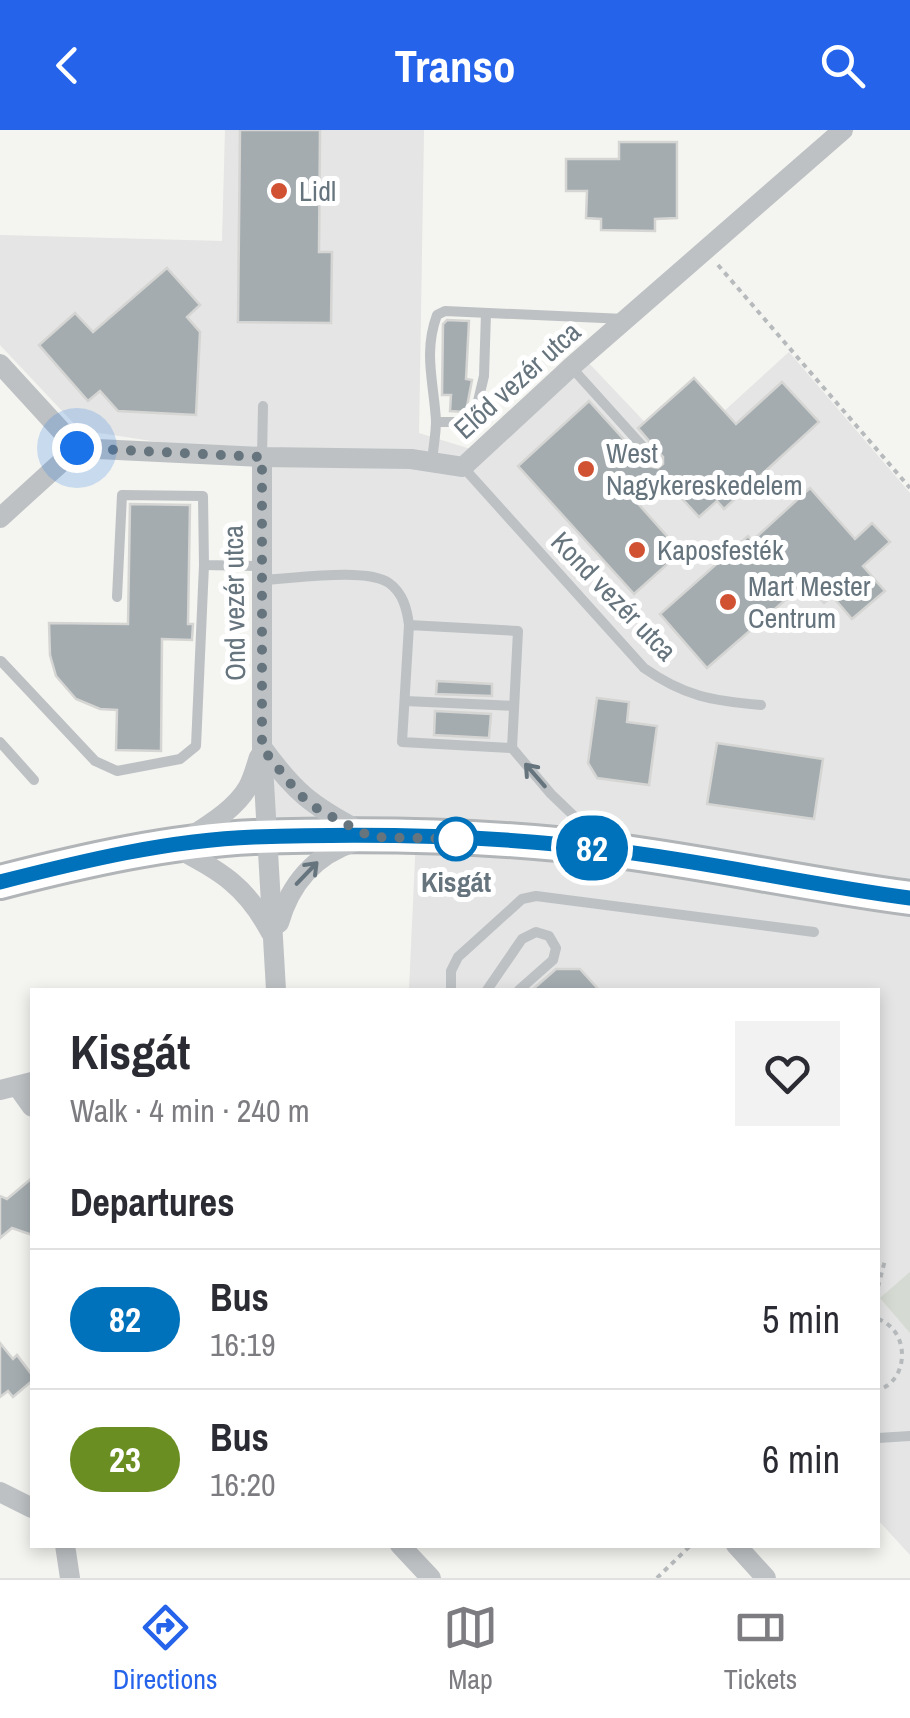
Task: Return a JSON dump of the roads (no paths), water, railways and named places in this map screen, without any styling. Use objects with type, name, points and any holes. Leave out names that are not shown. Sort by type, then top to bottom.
[{"type":"main road","points":[[0,882],[174,846],[269,838],[371,837],[492,840],[610,850],[910,898]]},
{"type":"street","name":"Előd vezér utca","points":[[77,448],[411,459],[463,467],[571,367],[843,130]]},
{"type":"street","points":[[0,364],[77,448],[0,518]]},
{"type":"street","name":"Ond vezér utca","points":[[262,457],[262,748],[276,988]]},
{"type":"street","points":[[262,748],[299,794],[319,810],[371,837]]},
{"type":"street","name":"Ond vezér utca","points":[[174,846],[216,820],[237,800],[248,787],[262,748]]},
{"type":"street","points":[[274,939],[287,897],[301,878],[331,850],[371,837]]},
{"type":"street","points":[[174,846],[237,883],[258,907],[274,939]]},
{"type":"street","points":[[0,1492],[30,1507]]},
{"type":"street","points":[[65,1548],[70,1578]]},
{"type":"street","points":[[403,1548],[430,1578]]},
{"type":"street","points":[[739,1548],[766,1578]]},
{"type":"lane","points":[[432,462],[436,422],[429,380],[436,315],[446,311],[626,319]]},
{"type":"lane","points":[[436,422],[473,422],[484,376],[486,312]]},
{"type":"lane","points":[[571,367],[655,460]]},
{"type":"lane","points":[[262,457],[263,406]]},
{"type":"lane","name":"Kond vezér utca","points":[[463,467],[644,668],[675,689],[714,701],[761,705]]},
{"type":"lane","points":[[1,661],[95,761],[117,771],[180,759],[196,746],[203,496],[122,495],[118,597]]},
{"type":"lane","points":[[204,565],[261,573],[386,580],[398,590],[407,608],[409,625],[402,742],[512,748]]},
{"type":"lane","points":[[409,625],[518,631],[512,748],[551,794],[610,850]]},
{"type":"lane","points":[[404,700],[514,706]]},
{"type":"lane","points":[[0,742],[34,780]]},
{"type":"lane","points":[[451,988],[451,971],[458,957],[522,899],[536,896],[814,932]]},
{"type":"lane","points":[[488,988],[522,939],[536,932],[548,936],[556,948],[553,960],[521,988]]},
{"type":"lane","points":[[880,1438],[910,1436]]},
{"type":"place","name":"Lidl","points":[[279,191]]},
{"type":"place","name":"West Nagykereskedelem","points":[[586,469]]},
{"type":"place","name":"Kaposfesték","points":[[637,550]]},
{"type":"place","name":"Mart Mester Centrum","points":[[728,602]]},
{"type":"place","name":"Kisgát","points":[[456,839]]}]
